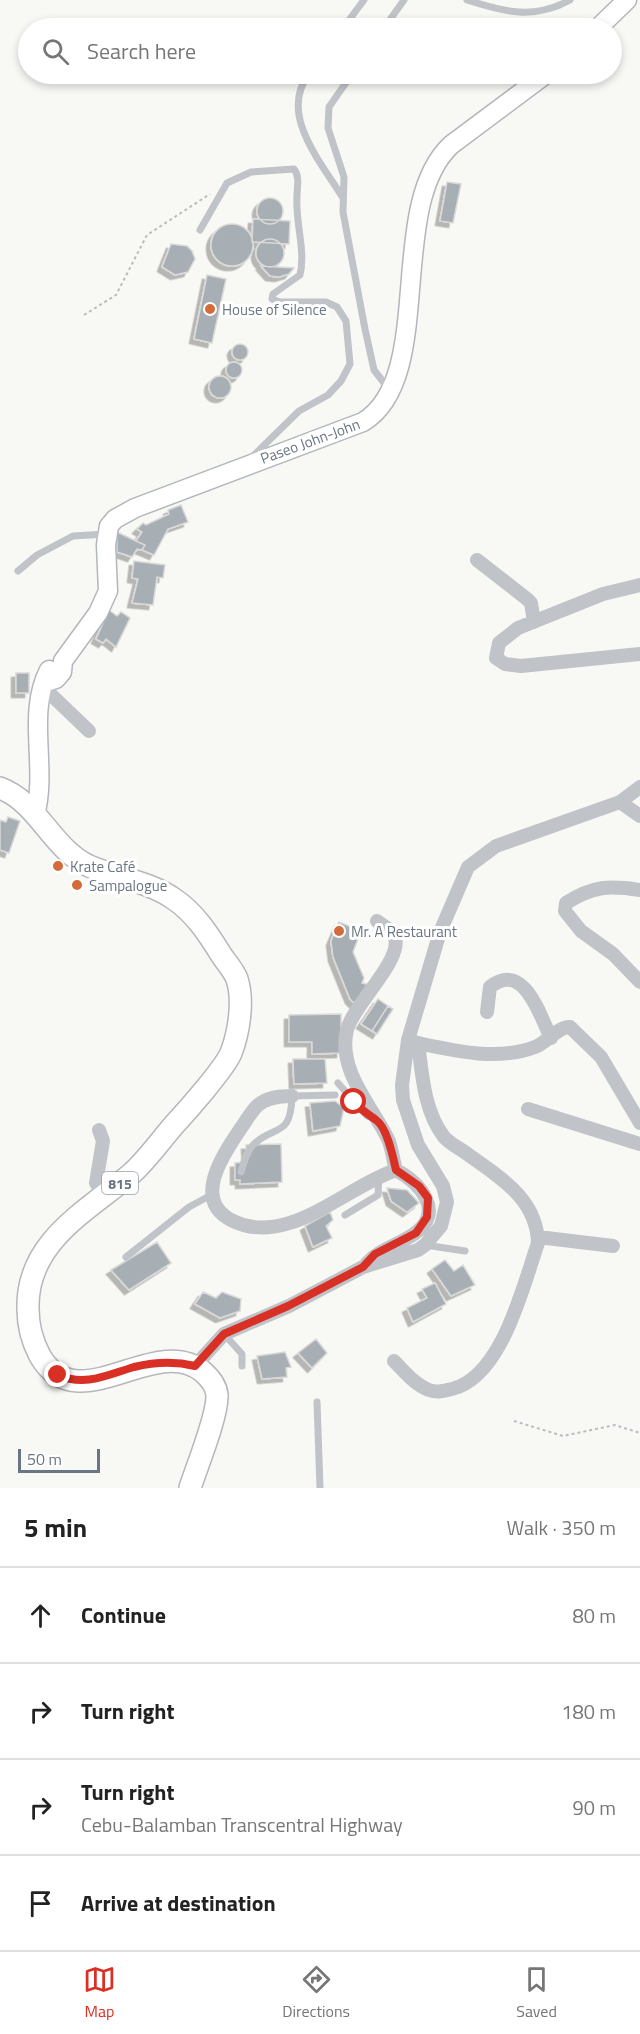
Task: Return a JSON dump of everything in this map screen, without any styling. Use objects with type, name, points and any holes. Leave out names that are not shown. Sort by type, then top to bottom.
[{"type":"main road","name":"815","points":[[0,788],[20,798],[86,864],[155,888],[174,899],[199,922],[237,978],[240,1014],[230,1055],[134,1172],[70,1222],[48,1245],[30,1283],[29,1329],[45,1364],[58,1375],[73,1382],[112,1376],[134,1367],[157,1363],[178,1362],[195,1366]]},
{"type":"main road","points":[[190,1488],[217,1397],[210,1378],[195,1366]]},
{"type":"street","points":[[608,18],[627,0]]},
{"type":"street","name":"Paseo John-John","points":[[106,534],[109,526],[124,513],[363,422],[375,415],[392,393],[404,337],[421,204],[430,170],[438,157],[451,145],[533,84]]},
{"type":"street","points":[[35,815],[41,779],[38,705],[45,684],[56,679],[62,672],[63,661],[92,623],[108,591],[106,534]]},
{"type":"street","points":[[477,560],[531,603],[534,622]]},
{"type":"street","points":[[640,585],[603,594],[534,622],[504,638],[499,643],[496,658],[505,664],[521,666],[640,654]]},
{"type":"street","points":[[45,684],[89,731]]},
{"type":"street","points":[[195,1366],[224,1334],[288,1306],[363,1267],[425,1245],[441,1226],[447,1202],[443,1186],[418,1145],[404,1100],[402,1085],[440,932],[468,867],[496,846],[621,802],[640,788]]},
{"type":"street","points":[[621,802],[640,816]]},
{"type":"street","points":[[640,890],[611,886],[583,892],[566,903],[565,911],[581,931],[613,954],[640,982]]},
{"type":"street","points":[[363,1267],[375,1254],[416,1233],[427,1217],[428,1198],[414,1181],[396,1170],[389,1142],[352,1075],[346,1049],[346,1031],[357,1006],[382,976],[395,951],[393,934],[376,921]]},
{"type":"street","points":[[487,1012],[490,987],[503,979],[510,980],[529,991],[551,1038]]},
{"type":"street","points":[[413,1042],[464,1053],[509,1054],[535,1047],[566,1026],[576,1030],[601,1057],[640,1123]]},
{"type":"street","points":[[394,1361],[421,1387],[438,1392],[460,1387],[475,1376],[504,1336],[538,1243],[536,1222],[530,1207],[511,1186],[444,1137],[428,1102],[413,1042]]},
{"type":"street","points":[[292,1096],[268,1099],[258,1105],[221,1158],[213,1179],[213,1194],[219,1210],[235,1222],[261,1228],[296,1222],[379,1175],[396,1170]]},
{"type":"street","points":[[528,1109],[640,1144]]},
{"type":"street","points":[[99,1130],[103,1141],[96,1183],[105,1195]]},
{"type":"street","points":[[538,1237],[613,1246]]},
{"type":"lane","points":[[350,18],[364,0]]},
{"type":"lane","points":[[391,18],[404,0]]},
{"type":"lane","points":[[467,0],[525,14],[543,11],[570,0]]},
{"type":"lane","points":[[301,84],[297,112],[306,136],[343,198]]},
{"type":"lane","points":[[345,84],[328,107],[327,119],[330,138],[344,177],[346,234],[374,370],[392,393]]},
{"type":"lane","points":[[200,230],[227,183],[251,172],[297,171],[296,207],[303,265],[300,275],[273,294],[272,299],[280,302],[326,302],[337,307],[346,321],[350,364],[341,381],[328,395],[299,411],[243,466]]},
{"type":"lane","points":[[18,571],[37,555],[73,536],[106,534]]},
{"type":"lane","points":[[338,1083],[367,1116],[377,1120]]},
{"type":"lane","points":[[241,1172],[246,1154],[255,1143],[282,1130],[289,1119],[292,1096],[335,1095]]},
{"type":"lane","points":[[345,1215],[378,1195],[379,1175]]},
{"type":"lane","points":[[126,1257],[189,1207],[213,1194]]},
{"type":"lane","points":[[425,1245],[465,1251]]},
{"type":"lane","points":[[224,1334],[242,1354],[242,1366]]},
{"type":"lane","points":[[318,1402],[320,1488]]},
{"type":"path","points":[[84,315],[116,295],[147,235],[227,183]]},
{"type":"path","points":[[514,1421],[563,1436],[615,1425],[640,1433]]},
{"type":"building","points":[[447,182],[461,184],[453,223],[440,221]]},
{"type":"building","points":[[270,198],[280,201],[283,211],[280,221],[270,224],[260,221],[257,211],[260,201]]},
{"type":"building","points":[[253,219],[290,221],[289,244],[252,242]]},
{"type":"building","points":[[232,224],[247,230],[253,245],[247,260],[232,266],[217,260],[211,245],[217,230]]},
{"type":"building","points":[[270,239],[280,243],[284,253],[280,263],[270,267],[260,263],[256,253],[260,243]]},
{"type":"building","points":[[171,244],[187,246],[192,251],[195,259],[188,272],[175,275],[162,267]]},
{"type":"building","points":[[261,266],[294,268],[289,274],[279,277],[270,276]]},
{"type":"building","name":"House of Silence","points":[[207,275],[226,279],[212,343],[194,339]]},
{"type":"building","points":[[240,344],[248,352],[240,360],[232,352]]},
{"type":"building","points":[[231,362],[237,362],[242,370],[240,376],[231,378],[226,373],[226,367]]},
{"type":"building","points":[[220,376],[228,379],[231,387],[228,395],[220,398],[212,395],[209,387],[212,379]]},
{"type":"building","points":[[181,505],[188,522],[168,529],[154,555],[142,550],[145,545],[136,541],[142,532],[137,529],[143,523],[146,525],[169,514],[168,510]]},
{"type":"building","points":[[117,532],[145,545],[142,550],[137,549],[132,557],[117,552]]},
{"type":"building","points":[[134,561],[165,565],[163,578],[157,577],[153,605],[132,603],[138,579],[132,578]]},
{"type":"building","points":[[109,610],[117,616],[121,612],[130,618],[116,647],[106,639],[103,643],[96,639]]},
{"type":"building","points":[[16,673],[29,673],[29,693],[16,693]]},
{"type":"building","points":[[8,817],[20,821],[9,853],[0,850],[0,820],[6,822]]},
{"type":"building","points":[[339,922],[361,931],[353,952],[364,978],[362,983],[369,985],[356,1005],[350,999],[333,957],[331,941]]},
{"type":"building","points":[[378,999],[388,1006],[372,1031],[361,1024]]},
{"type":"building","points":[[388,1006],[393,1009],[377,1034],[372,1031]]},
{"type":"building","points":[[341,1014],[341,1053],[312,1054],[312,1042],[289,1042],[289,1015]]},
{"type":"building","points":[[293,1059],[325,1059],[327,1083],[294,1084]]},
{"type":"building","points":[[335,1101],[344,1108],[340,1126],[313,1131],[310,1103]]},
{"type":"building","points":[[281,1144],[282,1182],[240,1184],[240,1180],[235,1180],[235,1163],[247,1162],[246,1145]]},
{"type":"building","points":[[387,1188],[407,1190],[419,1203],[407,1212],[391,1201]]},
{"type":"building","points":[[330,1212],[333,1220],[326,1226],[332,1238],[313,1247],[305,1226]]},
{"type":"building","points":[[157,1242],[171,1263],[129,1290],[111,1270]]},
{"type":"building","points":[[445,1260],[454,1271],[463,1265],[475,1285],[451,1296],[432,1269]]},
{"type":"building","points":[[435,1283],[446,1304],[413,1322],[407,1308],[427,1298],[422,1289]]},
{"type":"building","points":[[203,1292],[216,1298],[222,1292],[241,1299],[240,1311],[220,1318],[195,1304]]},
{"type":"building","points":[[316,1339],[327,1353],[312,1368],[298,1353]]},
{"type":"building","points":[[285,1352],[291,1367],[286,1368],[287,1377],[262,1379],[257,1356]]},
{"type":"place","name":"House of Silence","points":[[210,309]]},
{"type":"place","name":"Krate Café","points":[[58,866]]},
{"type":"place","name":"Sampalogue","points":[[77,885]]},
{"type":"place","name":"Mr. A Restaurant","points":[[339,931]]},
{"type":"route","points":[[58,1375],[73,1382],[112,1376],[134,1367],[157,1363],[178,1362],[195,1366],[224,1334],[288,1306],[363,1267],[375,1254],[416,1233],[427,1217],[428,1198],[419,1186],[396,1170],[389,1142],[377,1120],[367,1116],[354,1102]]}]
